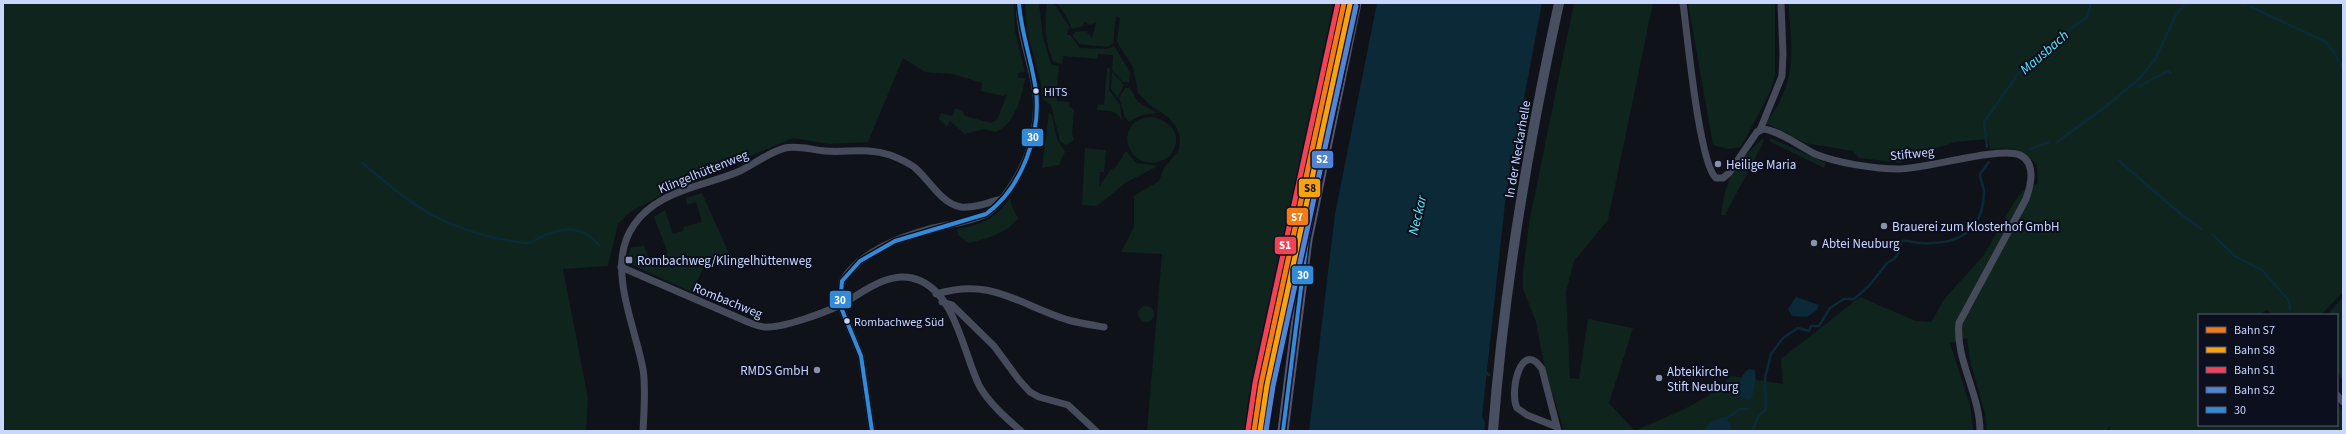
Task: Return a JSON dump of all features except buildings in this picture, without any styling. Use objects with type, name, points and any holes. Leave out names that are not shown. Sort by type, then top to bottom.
[{"type":"main road","points":[[1283,431],[1307,240],[1356,3]]},
{"type":"main road","name":"In der Neckarhelle","points":[[1493,431],[1506,301],[1534,128],[1559,3]]},
{"type":"street","points":[[872,431],[861,356],[840,305],[842,280],[848,272],[870,254],[886,245],[920,232],[981,217],[990,212],[1023,167],[1034,130],[1035,85],[1021,32],[1019,3]]},
{"type":"street","points":[[1683,3],[1700,125],[1709,166],[1714,176],[1720,178],[1729,173],[1760,130],[1782,76],[1784,54],[1781,3]]},
{"type":"street","name":"Stiftweg","points":[[1760,130],[1772,132],[1804,149],[1832,159],[1885,168],[1907,169],[1954,160],[2011,153],[2026,160],[2030,168],[2031,178],[2026,199],[1959,323],[1960,344],[1977,406],[1980,431]]},
{"type":"street","name":"Klingelhüttenweg","points":[[643,431],[643,374],[620,278],[625,246],[632,228],[654,205],[676,193],[741,171],[786,148],[825,151],[875,151],[900,159],[913,166],[946,200],[957,206],[977,206],[1001,199]]},
{"type":"street","name":"Rombachweg","points":[[621,267],[764,327],[781,325],[840,305],[882,282],[903,277],[922,282],[936,294],[942,302],[952,305],[994,346],[1019,380],[1030,392],[1039,397],[1068,405],[1096,431]]},
{"type":"street","points":[[936,294],[964,287],[983,288],[1068,320],[1104,327]]},
{"type":"street","points":[[942,302],[959,328],[976,378],[984,393],[1021,431]]},
{"type":"street","points":[[1526,362],[1532,362],[1542,370],[1557,429],[1519,411],[1516,405],[1515,391],[1519,367],[1526,362]]},
{"type":"green space","points":[[3,3],[1014,3],[1015,31],[1025,72],[1018,73],[1018,78],[1025,78],[1020,101],[1012,117],[1002,129],[995,132],[984,129],[965,134],[950,121],[947,127],[939,119],[941,113],[952,116],[955,108],[962,111],[965,116],[991,123],[997,120],[1007,94],[1003,96],[981,91],[982,83],[953,74],[925,72],[903,58],[868,142],[829,144],[793,138],[681,185],[630,212],[618,224],[608,266],[563,269],[588,398],[586,431],[3,431]]},
{"type":"green space","points":[[1025,3],[1039,3],[1043,38],[1051,64],[1059,66],[1056,99],[1059,103],[1059,101],[1070,102],[1069,106],[1074,110],[1072,133],[1074,140],[1066,145],[1060,141],[1051,105],[1043,99],[1041,84],[1027,31]]},
{"type":"green space","points":[[1047,3],[1054,3],[1070,28],[1068,29],[1067,35],[1070,35],[1080,48],[1107,49],[1114,46],[1130,72],[1129,82],[1123,82],[1112,70],[1113,55],[1098,54],[1097,59],[1063,56],[1062,64],[1053,61],[1048,47],[1046,32]]},
{"type":"green space","points":[[1057,3],[1336,3],[1269,317],[1247,431],[1147,431],[1162,254],[1121,252],[1134,227],[1134,196],[1159,181],[1164,168],[1179,150],[1180,138],[1177,128],[1168,117],[1150,105],[1138,93],[1133,67],[1117,42],[1120,18],[1116,16],[1113,44],[1107,47],[1079,44],[1073,36],[1075,32],[1086,31],[1092,38],[1096,23],[1089,25],[1084,21],[1083,26],[1072,29],[1066,16]]},
{"type":"green space","points":[[1574,3],[1653,3],[1608,220],[1574,261],[1566,292],[1570,378],[1579,379],[1588,319],[1633,328],[1609,403],[1635,431],[1564,431],[1545,369],[1536,322],[1523,289],[1523,273],[1529,223]]},
{"type":"green space","points":[[1688,3],[1775,3],[1775,75],[1770,92],[1741,147],[1728,149],[1713,145]]},
{"type":"green space","points":[[1788,3],[2343,3],[2343,292],[2322,314],[2273,314],[2267,310],[2261,314],[2198,314],[2198,426],[2338,426],[2338,405],[2343,411],[2343,431],[2108,431],[2111,425],[2106,431],[1987,431],[1985,414],[1970,360],[1967,338],[1950,343],[1970,405],[1973,431],[1635,431],[1699,401],[1722,386],[1731,376],[1783,384],[1781,359],[1860,297],[1916,321],[1931,322],[1945,298],[1984,255],[2014,202],[2023,191],[2038,183],[2037,165],[2031,159],[2016,150],[2005,148],[1990,149],[1988,139],[1956,142],[1902,158],[1902,163],[1859,158],[1853,151],[1805,143],[1766,123],[1776,108],[1788,79],[1791,37]]},
{"type":"green space","points":[[1107,68],[1110,68],[1109,90],[1120,105],[1122,124],[1119,116],[1113,112],[1097,110],[1098,104],[1104,105]]},
{"type":"green space","points":[[1112,72],[1124,85],[1117,98],[1111,89]]},
{"type":"green space","points":[[1125,88],[1130,88],[1138,102],[1157,113],[1142,115],[1129,122],[1125,117],[1119,98]]},
{"type":"green space","points":[[1049,112],[1052,116],[1057,139],[1065,152],[1059,165],[1042,168]]},
{"type":"green space","points":[[1153,117],[1160,119],[1171,127],[1176,138],[1176,144],[1169,157],[1155,162],[1143,161],[1134,155],[1129,146],[1127,136],[1131,127],[1139,120]]},
{"type":"green space","points":[[1763,138],[1764,141],[1725,215],[1721,215],[1726,190],[1733,172],[1745,156]]},
{"type":"green space","points":[[1770,138],[1826,163],[1824,168],[1769,141]]},
{"type":"green space","points":[[1085,148],[1106,150],[1104,172],[1100,172],[1099,187],[1110,170],[1116,167],[1126,151],[1136,163],[1158,166],[1125,183],[1097,206],[1082,205]]},
{"type":"green space","points":[[702,193],[730,256],[718,260],[709,256],[692,292],[632,265],[628,257],[631,247],[644,246],[650,261],[668,253],[654,217],[665,210],[673,234],[684,230],[683,227],[702,222],[696,202],[687,205],[686,198]]},
{"type":"green space","points":[[1010,198],[1013,209],[1018,218],[1008,228],[996,235],[969,243],[958,235],[957,229],[987,220],[993,216]]},
{"type":"green space","points":[[2343,297],[2343,381],[2338,373],[2338,314],[2328,314]]},
{"type":"green space","points":[[1146,306],[1153,311],[1154,314],[1149,321],[1146,322],[1139,317],[1138,314],[1143,307]]},
{"type":"water","name":"Neckar","points":[[1377,3],[1542,3],[1506,194],[1482,417],[1485,422],[1484,431],[1309,431],[1335,214]]},
{"type":"water","points":[[1796,297],[1819,305],[1817,310],[1807,317],[1792,316],[1788,309]]},
{"type":"water","points":[[1749,369],[1755,370],[1756,382],[1751,401],[1736,396],[1742,378]]},
{"type":"water","points":[[1723,417],[1727,419],[1732,428],[1730,431],[1703,431],[1711,422]]},
{"type":"waterway","name":"Mausbach","points":[[1987,147],[1984,122],[2023,67],[2041,56],[2078,23],[2087,18],[2091,3]]},
{"type":"waterway","points":[[2057,142],[2105,107],[2140,78],[2155,59],[2176,15],[2185,3]]},
{"type":"waterway","points":[[2251,7],[2324,41],[2332,49],[2343,68]]},
{"type":"waterway","points":[[2138,87],[2168,71],[2171,73]]},
{"type":"waterway","points":[[2030,149],[2050,142]]},
{"type":"waterway","points":[[2118,160],[2183,216],[2202,229]]},
{"type":"waterway","name":"Mausbach","points":[[1752,431],[1759,415],[1766,410],[1765,378],[1771,354],[1783,338],[1798,328],[1809,331],[1811,326],[1819,326],[1830,308],[1844,299],[1854,299],[1869,286],[1887,263],[1894,259],[1899,252],[1901,241],[1919,243],[1947,242],[1966,234],[1979,218],[1984,191],[1980,174],[1989,162]]},
{"type":"waterway","points":[[362,163],[414,204],[446,222],[472,232],[499,239],[528,243],[547,234],[570,230],[585,234],[599,245]]},
{"type":"waterway","points":[[2213,235],[2236,257],[2262,270],[2289,301],[2290,309]]},
{"type":"waterway","points":[[1725,419],[1740,409],[1748,409]]},
{"type":"rail line","name":"S1","points":[[1248,430],[1255,383],[1338,3]]},
{"type":"rail line","name":"S7","points":[[1254,431],[1261,384],[1344,3]]},
{"type":"rail line","name":"S8","points":[[1260,431],[1267,385],[1350,4]]},
{"type":"rail line","name":"S2","points":[[1266,431],[1273,386],[1356,6]]},
{"type":"transit line","name":"30","points":[[872,431],[861,356],[840,305],[842,281],[860,261],[895,241],[986,214],[999,203],[1010,190],[1019,175],[1032,142],[1037,108],[1036,91],[1022,25],[1019,3]]},
{"type":"transit line","name":"30","points":[[1283,431],[1307,240],[1356,3]]},
{"type":"place","name":"HITS","points":[[1036,91]]},
{"type":"place","name":"Heilige Maria","points":[[1718,164]]},
{"type":"place","name":"Brauerei zum Klosterhof GmbH","points":[[1884,226]]},
{"type":"place","name":"Abtei Neuburg","points":[[1814,243]]},
{"type":"place","name":"Rombachweg/Klingelhüttenweg","points":[[629,260]]},
{"type":"place","name":"Rombachweg Süd","points":[[847,321]]},
{"type":"place","name":"RMDS GmbH","points":[[817,370]]},
{"type":"place","name":"Abteikirche Stift Neuburg","points":[[1659,378]]}]
